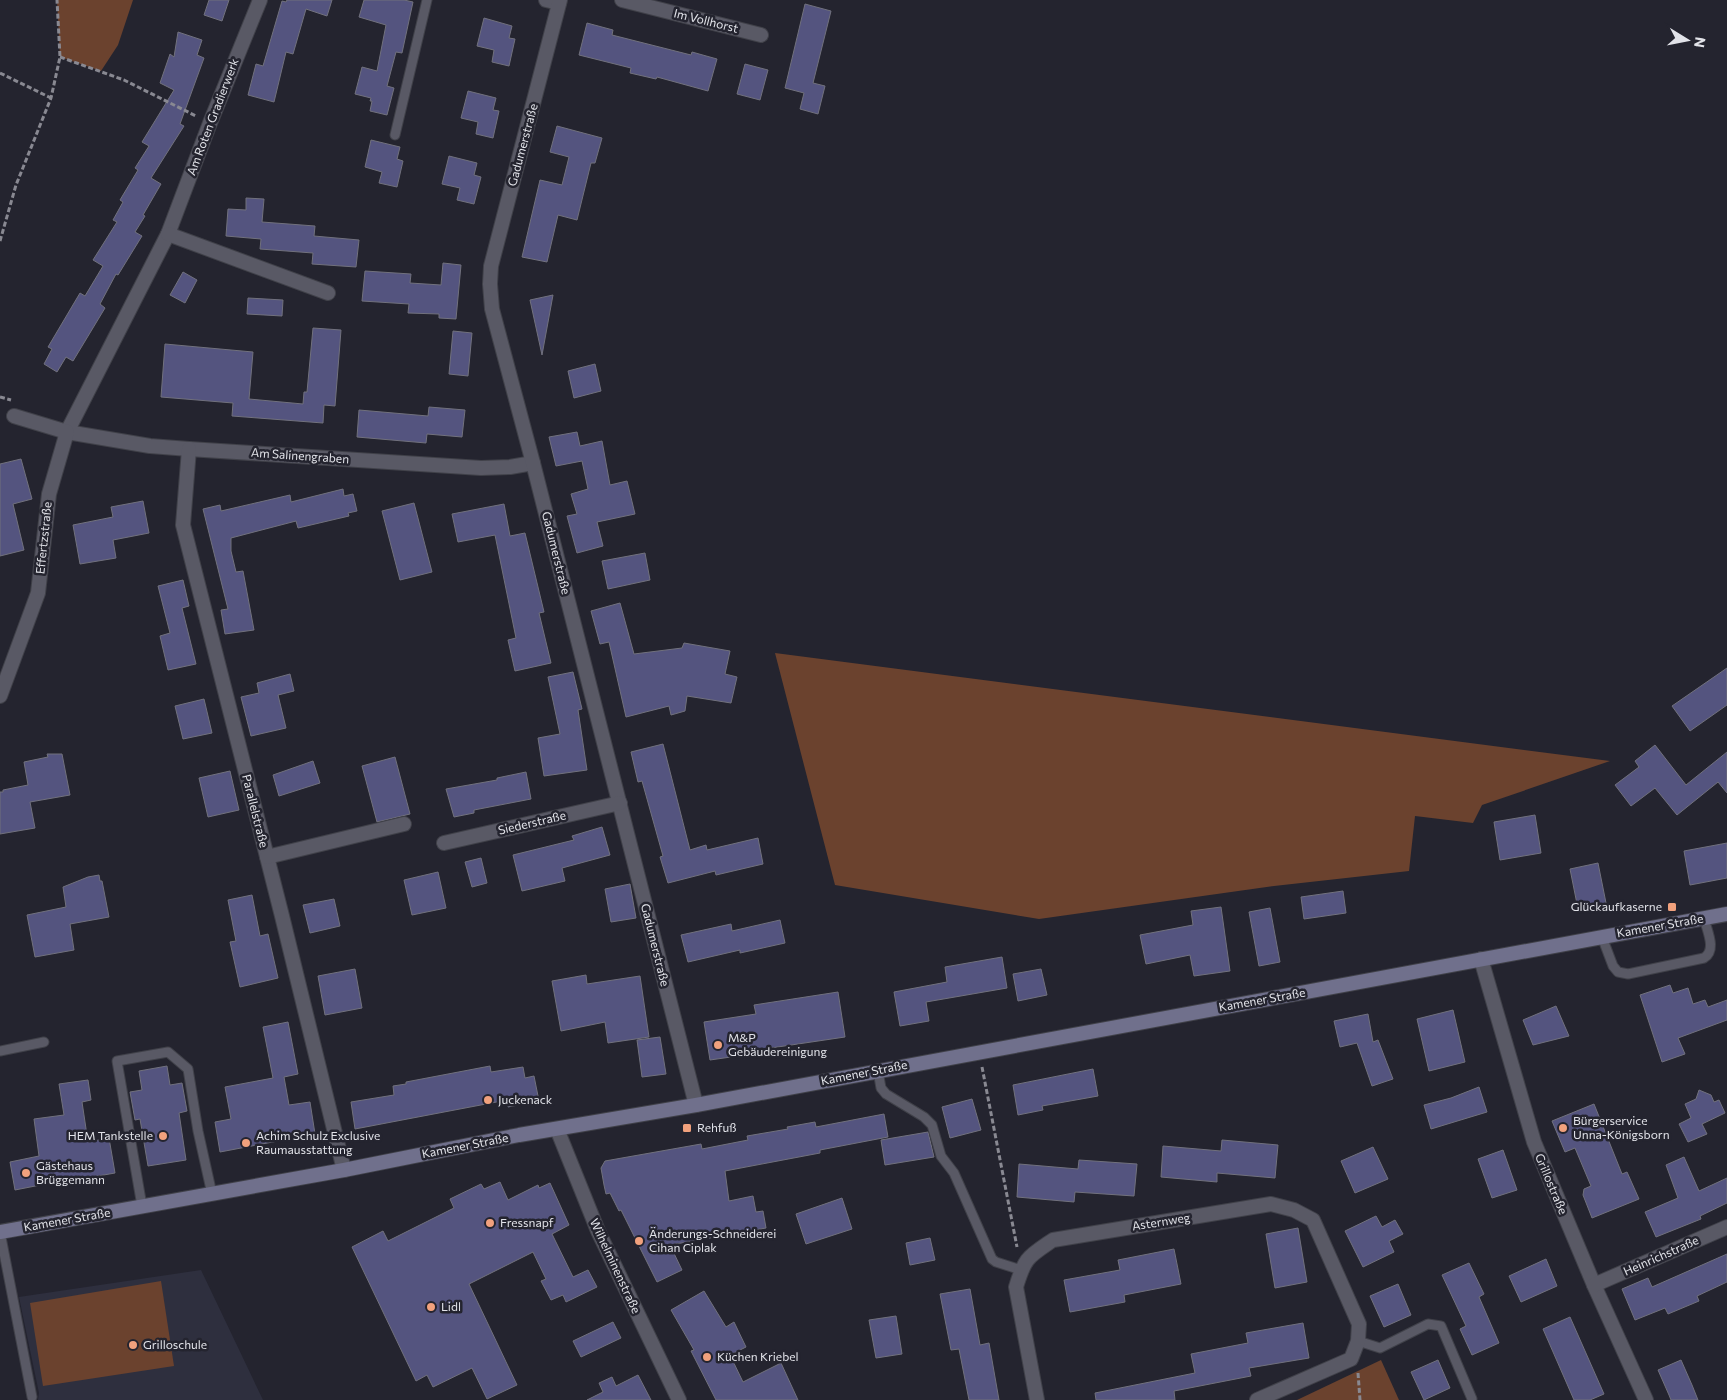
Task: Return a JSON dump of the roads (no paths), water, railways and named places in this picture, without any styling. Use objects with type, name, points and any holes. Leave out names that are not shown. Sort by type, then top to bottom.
[{"type":"main road","name":"Kamener Straße","points":[[0,1232],[1727,914]]},
{"type":"street","name":"Am Roten Gradierwerk","points":[[67,432],[168,234],[210,123],[260,0]]},
{"type":"street","name":"Im Vollhorst","points":[[622,0],[761,35]]},
{"type":"street","name":"Gadumerstraße","points":[[555,1],[491,266],[492,309],[620,802],[696,1105]]},
{"type":"street","points":[[168,234],[328,294]]},
{"type":"street","points":[[14,416],[67,432]]},
{"type":"street","name":"Am Salinengraben","points":[[67,432],[150,446],[189,449],[481,468],[533,464]]},
{"type":"street","name":"Effertzstraße","points":[[0,696],[38,592],[49,494],[67,432]]},
{"type":"street","name":"Parallelstraße","points":[[189,449],[183,525],[344,1170]]},
{"type":"street","name":"Siederstraße","points":[[444,843],[620,802]]},
{"type":"street","points":[[267,857],[404,824]]},
{"type":"street","name":"Grillostraße","points":[[1480,959],[1534,1142],[1594,1285],[1646,1400]]},
{"type":"street","name":"Wilhelminenstraße","points":[[557,1129],[598,1231],[679,1400]]},
{"type":"street","name":"Asternweg","points":[[1036,1400],[1016,1287],[1021,1270],[1029,1256],[1053,1240],[1270,1204],[1294,1210],[1313,1220],[1359,1324],[1358,1341],[1351,1358],[1257,1400]]},
{"type":"street","name":"Heinrichstraße","points":[[1594,1285],[1727,1227]]},
{"type":"lane","points":[[395,135],[427,0]]},
{"type":"lane","points":[[1602,937],[1613,966],[1618,972],[1628,974],[1704,958],[1709,955],[1712,949],[1704,918]]},
{"type":"lane","points":[[0,1051],[44,1042]]},
{"type":"lane","points":[[142,1206],[117,1061],[168,1052],[188,1069],[198,1131],[212,1194]]},
{"type":"lane","points":[[878,1070],[882,1088],[886,1094],[924,1117],[932,1125],[941,1156],[954,1172],[992,1259],[1021,1270]]},
{"type":"lane","points":[[0,1232],[32,1397]]},
{"type":"lane","points":[[1358,1341],[1380,1348],[1428,1324],[1440,1326],[1472,1400]]},
{"type":"place","name":"Glückaufkaserne","points":[[1672,907]]},
{"type":"place","name":"M&P Gebäudereinigung","points":[[718,1045]]},
{"type":"place","name":"Juckenack","points":[[488,1100]]},
{"type":"place","name":"Rehfuß","points":[[687,1128]]},
{"type":"place","name":"Bürgerservice Unna-Königsborn","points":[[1563,1128]]},
{"type":"place","name":"HEM Tankstelle","points":[[163,1136]]},
{"type":"place","name":"Achim Schulz Exclusive Raumausstattung","points":[[246,1143]]},
{"type":"place","name":"Gästehaus Brüggemann","points":[[26,1173]]},
{"type":"place","name":"Fressnapf","points":[[490,1223]]},
{"type":"place","name":"Änderungs-Schneiderei Cihan Ciplak","points":[[639,1241]]},
{"type":"place","name":"Lidl","points":[[431,1307]]},
{"type":"place","name":"Grilloschule","points":[[133,1345]]},
{"type":"place","name":"Küchen Kriebel","points":[[707,1357]]}]
